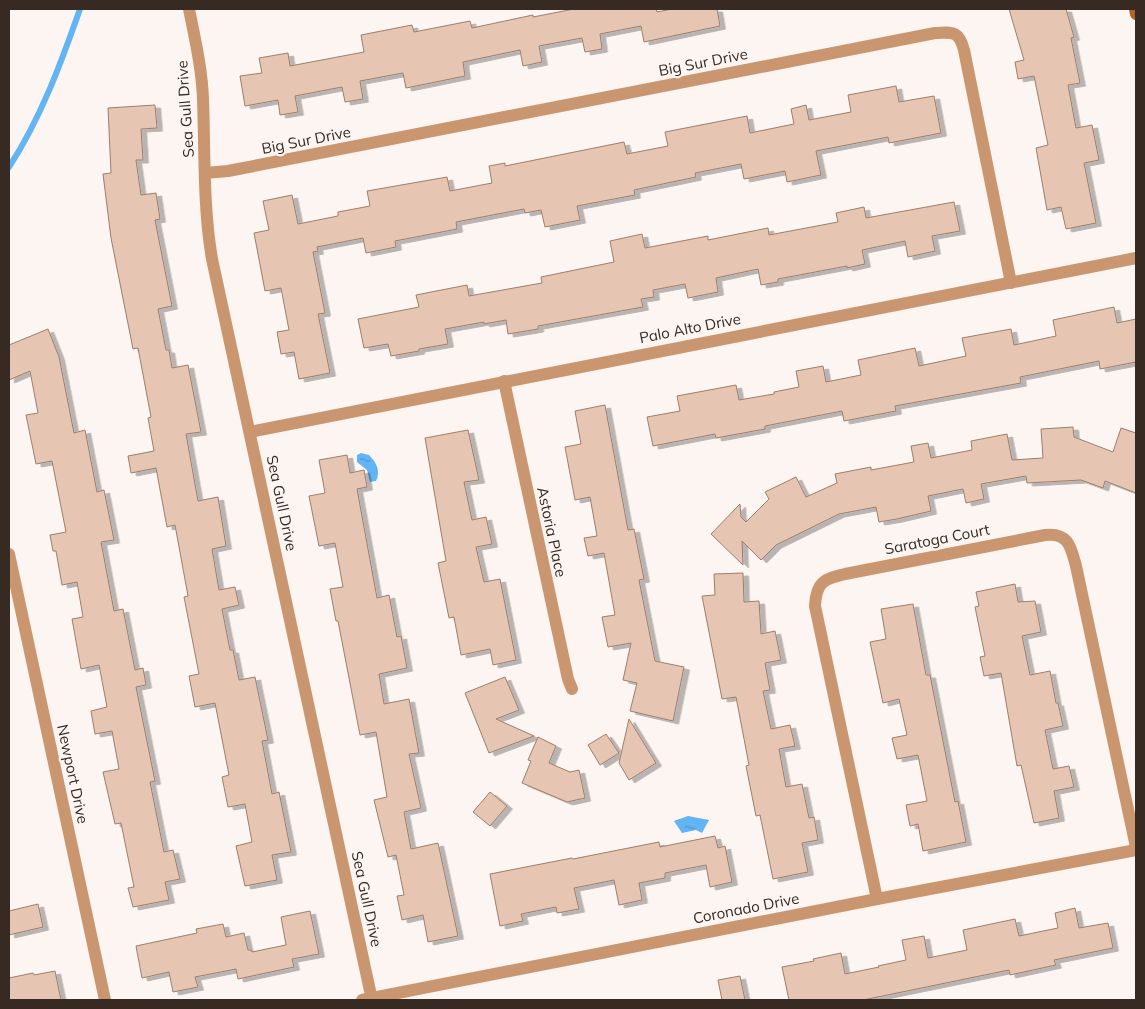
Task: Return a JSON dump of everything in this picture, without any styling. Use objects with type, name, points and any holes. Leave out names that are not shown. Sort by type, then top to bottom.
[{"type":"main road","points":[[1135,9],[1136,14]]},
{"type":"street","name":"Sea Gull Drive","points":[[189,9],[199,60],[203,97],[206,206],[209,238],[368,1000]]},
{"type":"street","name":"Big Sur Drive","points":[[205,173],[228,172],[950,32],[956,34],[961,40],[964,50],[1011,283]]},
{"type":"street","name":"Palo Alto Drive","points":[[250,432],[504,380],[1136,258]]},
{"type":"street","name":"Astoria Place","points":[[504,380],[568,679],[572,689]]},
{"type":"street","name":"Saratoga Court","points":[[877,899],[815,606],[816,593],[820,584],[827,579],[853,572],[1045,535],[1064,537],[1068,542],[1076,566],[1136,849]]},
{"type":"street","name":"Newport Drive","points":[[9,554],[105,1000]]},
{"type":"street","name":"Coronado Drive","points":[[368,1000],[1136,849]]},
{"type":"water","points":[[361,453],[369,455],[376,464],[378,474],[376,481],[370,482],[367,470],[357,462],[357,455]]},
{"type":"water","points":[[688,816],[709,820],[702,833],[696,830],[682,833],[674,821]]},
{"type":"building","points":[[574,9],[656,9],[657,12],[672,9],[717,9],[720,26],[644,42],[641,26],[600,34],[602,49],[585,52],[582,38],[539,46],[542,62],[523,66],[520,50],[463,62],[465,76],[406,88],[403,73],[360,81],[363,99],[345,102],[342,87],[295,96],[298,112],[280,115],[278,100],[245,106],[240,76],[262,73],[259,58],[288,53],[290,66],[364,52],[361,35],[412,25],[414,32],[470,21],[472,28],[533,15],[533,17]]},
{"type":"building","points":[[1009,9],[1066,9],[1074,37],[1071,38],[1080,83],[1068,85],[1076,128],[1092,125],[1099,160],[1084,163],[1096,223],[1066,229],[1061,207],[1047,210],[1036,148],[1048,145],[1034,76],[1018,79],[1015,62],[1024,60]]},
{"type":"building","points":[[896,86],[899,102],[934,96],[941,133],[889,143],[888,137],[816,151],[821,175],[787,182],[785,171],[744,179],[741,164],[695,173],[696,177],[634,190],[635,195],[577,206],[580,220],[545,227],[541,210],[525,213],[524,209],[456,222],[457,229],[395,241],[396,247],[366,253],[363,238],[317,247],[318,251],[313,252],[325,313],[318,314],[330,373],[299,379],[294,352],[281,354],[277,332],[289,330],[281,288],[265,291],[254,233],[269,230],[263,201],[292,195],[298,224],[338,216],[338,212],[370,206],[367,191],[447,177],[450,191],[492,183],[489,166],[505,163],[505,166],[624,142],[627,154],[668,146],[665,132],[747,116],[750,133],[794,124],[791,109],[806,105],[809,120],[851,112],[848,95]]},
{"type":"building","points":[[155,105],[157,128],[141,129],[143,160],[136,160],[141,195],[156,193],[160,219],[155,220],[172,306],[158,309],[166,350],[169,350],[172,368],[188,365],[201,432],[186,434],[198,501],[218,497],[226,546],[212,549],[219,590],[235,587],[239,605],[222,609],[230,650],[233,650],[239,680],[255,677],[268,740],[262,741],[272,794],[279,792],[291,852],[272,855],[277,880],[245,886],[236,846],[252,842],[245,804],[228,807],[222,777],[229,775],[215,703],[195,707],[189,676],[199,674],[184,597],[188,596],[175,525],[167,527],[156,468],[131,473],[128,456],[154,451],[148,418],[151,417],[138,348],[133,349],[111,238],[103,174],[111,173],[108,108]]},
{"type":"building","points":[[954,202],[960,231],[932,236],[935,251],[908,257],[905,241],[862,250],[865,264],[778,279],[778,282],[761,285],[758,269],[716,278],[718,292],[688,298],[685,284],[653,290],[654,297],[641,299],[643,307],[538,326],[538,329],[508,334],[506,320],[484,324],[484,322],[445,329],[448,344],[419,349],[419,351],[391,356],[388,344],[364,348],[358,319],[419,307],[416,295],[467,285],[469,296],[542,283],[541,277],[614,262],[610,241],[642,234],[645,248],[708,236],[708,240],[768,228],[769,235],[838,222],[836,213],[864,207],[866,218]]},
{"type":"building","points":[[1114,307],[1117,323],[1136,319],[1136,362],[1100,369],[1099,361],[1020,377],[1021,383],[895,406],[896,411],[844,421],[842,411],[765,426],[765,429],[716,438],[715,434],[653,446],[647,417],[680,411],[677,396],[736,385],[739,400],[774,394],[774,392],[799,387],[796,371],[823,366],[826,382],[861,375],[858,360],[915,348],[919,366],[966,356],[962,338],[1011,329],[1014,345],[1056,336],[1053,320]]},
{"type":"building","points":[[48,329],[59,357],[74,433],[85,430],[97,492],[104,490],[114,540],[101,542],[114,611],[123,609],[135,670],[143,668],[146,685],[136,687],[155,781],[150,782],[164,852],[173,850],[180,879],[165,882],[169,900],[133,907],[128,888],[134,887],[121,823],[115,824],[103,772],[119,769],[112,731],[95,734],[91,711],[107,707],[99,665],[81,669],[72,619],[83,617],[77,582],[62,585],[56,551],[53,551],[50,535],[66,532],[52,461],[36,464],[26,415],[38,413],[30,371],[9,380],[9,345]]},
{"type":"building","points":[[605,405],[628,530],[634,529],[644,579],[639,580],[655,661],[684,667],[673,721],[630,711],[637,683],[623,680],[631,643],[608,647],[602,617],[615,615],[604,553],[588,556],[584,538],[597,536],[590,497],[575,500],[565,447],[581,444],[575,411]]},
{"type":"building","points":[[1073,427],[1074,437],[1113,452],[1121,428],[1136,433],[1136,493],[1105,481],[1103,488],[1081,480],[1027,483],[1026,476],[981,484],[984,499],[966,503],[963,489],[928,496],[931,511],[897,519],[879,522],[876,507],[839,514],[776,545],[761,560],[742,541],[743,565],[711,534],[740,504],[741,517],[746,522],[769,499],[765,492],[796,477],[806,497],[837,483],[835,474],[871,467],[871,470],[914,462],[911,446],[928,443],[931,458],[972,450],[971,441],[1007,434],[1012,460],[1043,458],[1041,429]]},
{"type":"building","points":[[468,430],[479,480],[464,482],[472,520],[486,517],[492,544],[476,547],[484,582],[500,579],[516,660],[493,665],[490,649],[461,655],[454,617],[449,618],[438,563],[446,561],[425,438]]},
{"type":"building","points":[[347,455],[350,473],[364,470],[367,487],[357,489],[377,598],[389,595],[397,637],[401,636],[407,668],[379,674],[384,704],[409,699],[419,753],[409,754],[421,808],[404,812],[411,849],[438,843],[458,936],[428,942],[423,915],[402,920],[397,896],[404,895],[396,855],[388,857],[374,800],[387,797],[376,732],[360,735],[330,589],[343,587],[335,543],[319,546],[309,496],[325,493],[319,460]]},
{"type":"building","points":[[743,573],[744,602],[759,601],[761,634],[775,631],[781,660],[765,663],[770,690],[763,691],[771,729],[790,725],[795,746],[779,749],[786,787],[802,784],[809,818],[814,817],[818,840],[802,843],[808,872],[773,879],[760,815],[756,816],[746,766],[749,765],[736,697],[722,699],[702,596],[715,595],[714,574]]},
{"type":"building","points":[[1015,584],[1018,602],[1035,601],[1041,632],[1022,636],[1030,675],[1050,671],[1056,703],[1058,703],[1063,726],[1045,730],[1053,769],[1069,766],[1074,787],[1054,791],[1059,818],[1034,823],[1021,765],[1017,766],[1001,673],[984,676],[980,657],[985,656],[975,607],[979,606],[976,592]]},
{"type":"building","points":[[913,604],[926,675],[930,675],[955,802],[958,801],[966,842],[923,851],[918,824],[910,826],[906,805],[927,801],[918,755],[897,759],[892,738],[907,735],[899,699],[883,703],[870,642],[886,639],[881,609]]},
{"type":"building","points":[[505,677],[519,710],[496,719],[534,736],[489,753],[465,693]]},
{"type":"building","points":[[629,719],[656,763],[629,780],[619,763]]},
{"type":"building","points":[[606,734],[619,753],[600,765],[588,745]]},
{"type":"building","points":[[538,737],[556,746],[549,763],[570,772],[579,770],[585,798],[567,802],[522,783],[531,761],[528,760]]},
{"type":"building","points":[[490,792],[507,806],[490,826],[473,812]]},
{"type":"building","points":[[715,836],[718,848],[725,846],[732,882],[710,887],[706,865],[665,873],[665,878],[639,883],[642,900],[619,905],[614,880],[574,888],[579,909],[557,913],[556,907],[521,914],[523,921],[500,926],[490,874],[659,842],[660,847]]},
{"type":"building","points":[[38,904],[43,927],[9,935],[9,911]]},
{"type":"building","points":[[1075,908],[1079,928],[1108,923],[1113,948],[1054,960],[1056,965],[1010,975],[1009,970],[863,1000],[789,1000],[782,967],[814,961],[813,959],[841,953],[845,974],[879,967],[906,960],[902,940],[924,936],[928,958],[967,950],[963,930],[1015,919],[1019,936],[1058,928],[1055,913]]},
{"type":"building","points":[[310,911],[319,954],[292,959],[294,967],[238,979],[236,969],[195,977],[198,987],[173,992],[169,972],[142,978],[136,946],[197,933],[196,929],[223,924],[226,937],[244,933],[248,950],[252,952],[286,945],[281,917]]},
{"type":"building","points":[[55,971],[61,1000],[9,1000],[9,978]]},
{"type":"building","points":[[740,976],[745,1000],[722,1000],[718,980]]},
{"type":"waterway","points":[[9,167],[41,110],[80,9]]}]
